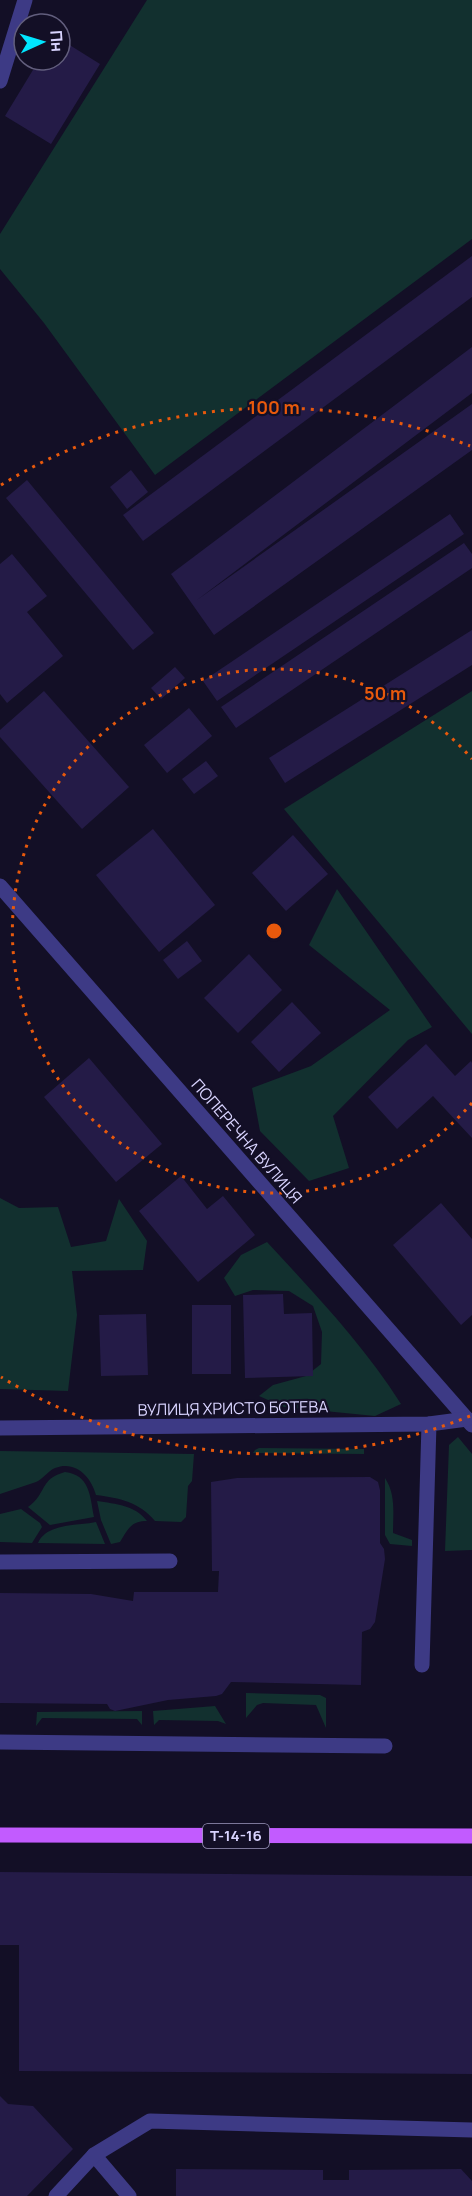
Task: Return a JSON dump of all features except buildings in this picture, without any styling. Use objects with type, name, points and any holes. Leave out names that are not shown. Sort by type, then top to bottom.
[{"type":"main road","name":"Т-14-16","points":[[0,1835],[472,1836]]},
{"type":"street","points":[[0,81],[25,0]]},
{"type":"street","name":"ПОПЕРЕЧНА ВУЛИЦЯ","points":[[0,886],[469,1422]]},
{"type":"street","name":"ВУЛИЦЯ ХРИСТО БОТЕВА","points":[[0,1428],[469,1422]]},
{"type":"street","points":[[423,1665],[429,1424]]},
{"type":"street","points":[[0,1562],[170,1561]]},
{"type":"street","points":[[0,1742],[385,1746]]},
{"type":"street","points":[[56,2196],[94,2155],[150,2121],[472,2130]]},
{"type":"street","points":[[94,2155],[129,2196]]},
{"type":"green space","points":[[147,0],[472,0],[472,239],[155,475],[44,323],[0,269],[0,234]]},
{"type":"green space","points":[[472,691],[472,1034],[284,809]]},
{"type":"green space","points":[[337,889],[432,1027],[408,1040],[333,1116],[349,1168],[309,1181],[260,1131],[252,1088],[311,1066],[390,1010],[309,945]]},
{"type":"green space","points":[[0,1198],[19,1208],[58,1207],[71,1247],[106,1241],[119,1199],[147,1241],[143,1270],[72,1271],[77,1315],[68,1391],[0,1389]]},
{"type":"green space","points":[[267,1242],[355,1340],[401,1404],[375,1416],[284,1407],[259,1396],[273,1385],[306,1376],[321,1364],[322,1332],[313,1306],[289,1291],[253,1290],[235,1296],[224,1278],[241,1255]]},
{"type":"green space","points":[[458,1437],[472,1454],[472,1550],[445,1551],[449,1445]]},
{"type":"green space","points":[[259,1448],[364,1449],[364,1454],[253,1453]]},
{"type":"green space","points":[[0,1451],[194,1454],[192,1481],[188,1486],[186,1517],[181,1522],[155,1521],[136,1505],[96,1495],[86,1476],[70,1466],[55,1468],[36,1482],[0,1494]]},
{"type":"green space","points":[[65,1472],[80,1477],[84,1482],[90,1494],[94,1517],[50,1525],[28,1507],[51,1479]]},
{"type":"green space","points":[[385,1478],[391,1491],[393,1533],[412,1540],[412,1546],[390,1544],[385,1535]]},
{"type":"green space","points":[[97,1501],[131,1508],[147,1521],[137,1522],[120,1542],[111,1544],[101,1520]]},
{"type":"green space","points":[[21,1509],[42,1527],[32,1543],[0,1542],[0,1514]]},
{"type":"green space","points":[[96,1522],[105,1544],[38,1543],[48,1532],[55,1529]]},
{"type":"green space","points":[[246,1693],[320,1695],[326,1698],[326,1728],[316,1705],[263,1703],[257,1705],[246,1718]]},
{"type":"green space","points":[[215,1706],[226,1724],[218,1721],[159,1720],[154,1725],[153,1711]]},
{"type":"green space","points":[[142,1711],[142,1725],[137,1719],[42,1718],[36,1726],[37,1712]]}]
